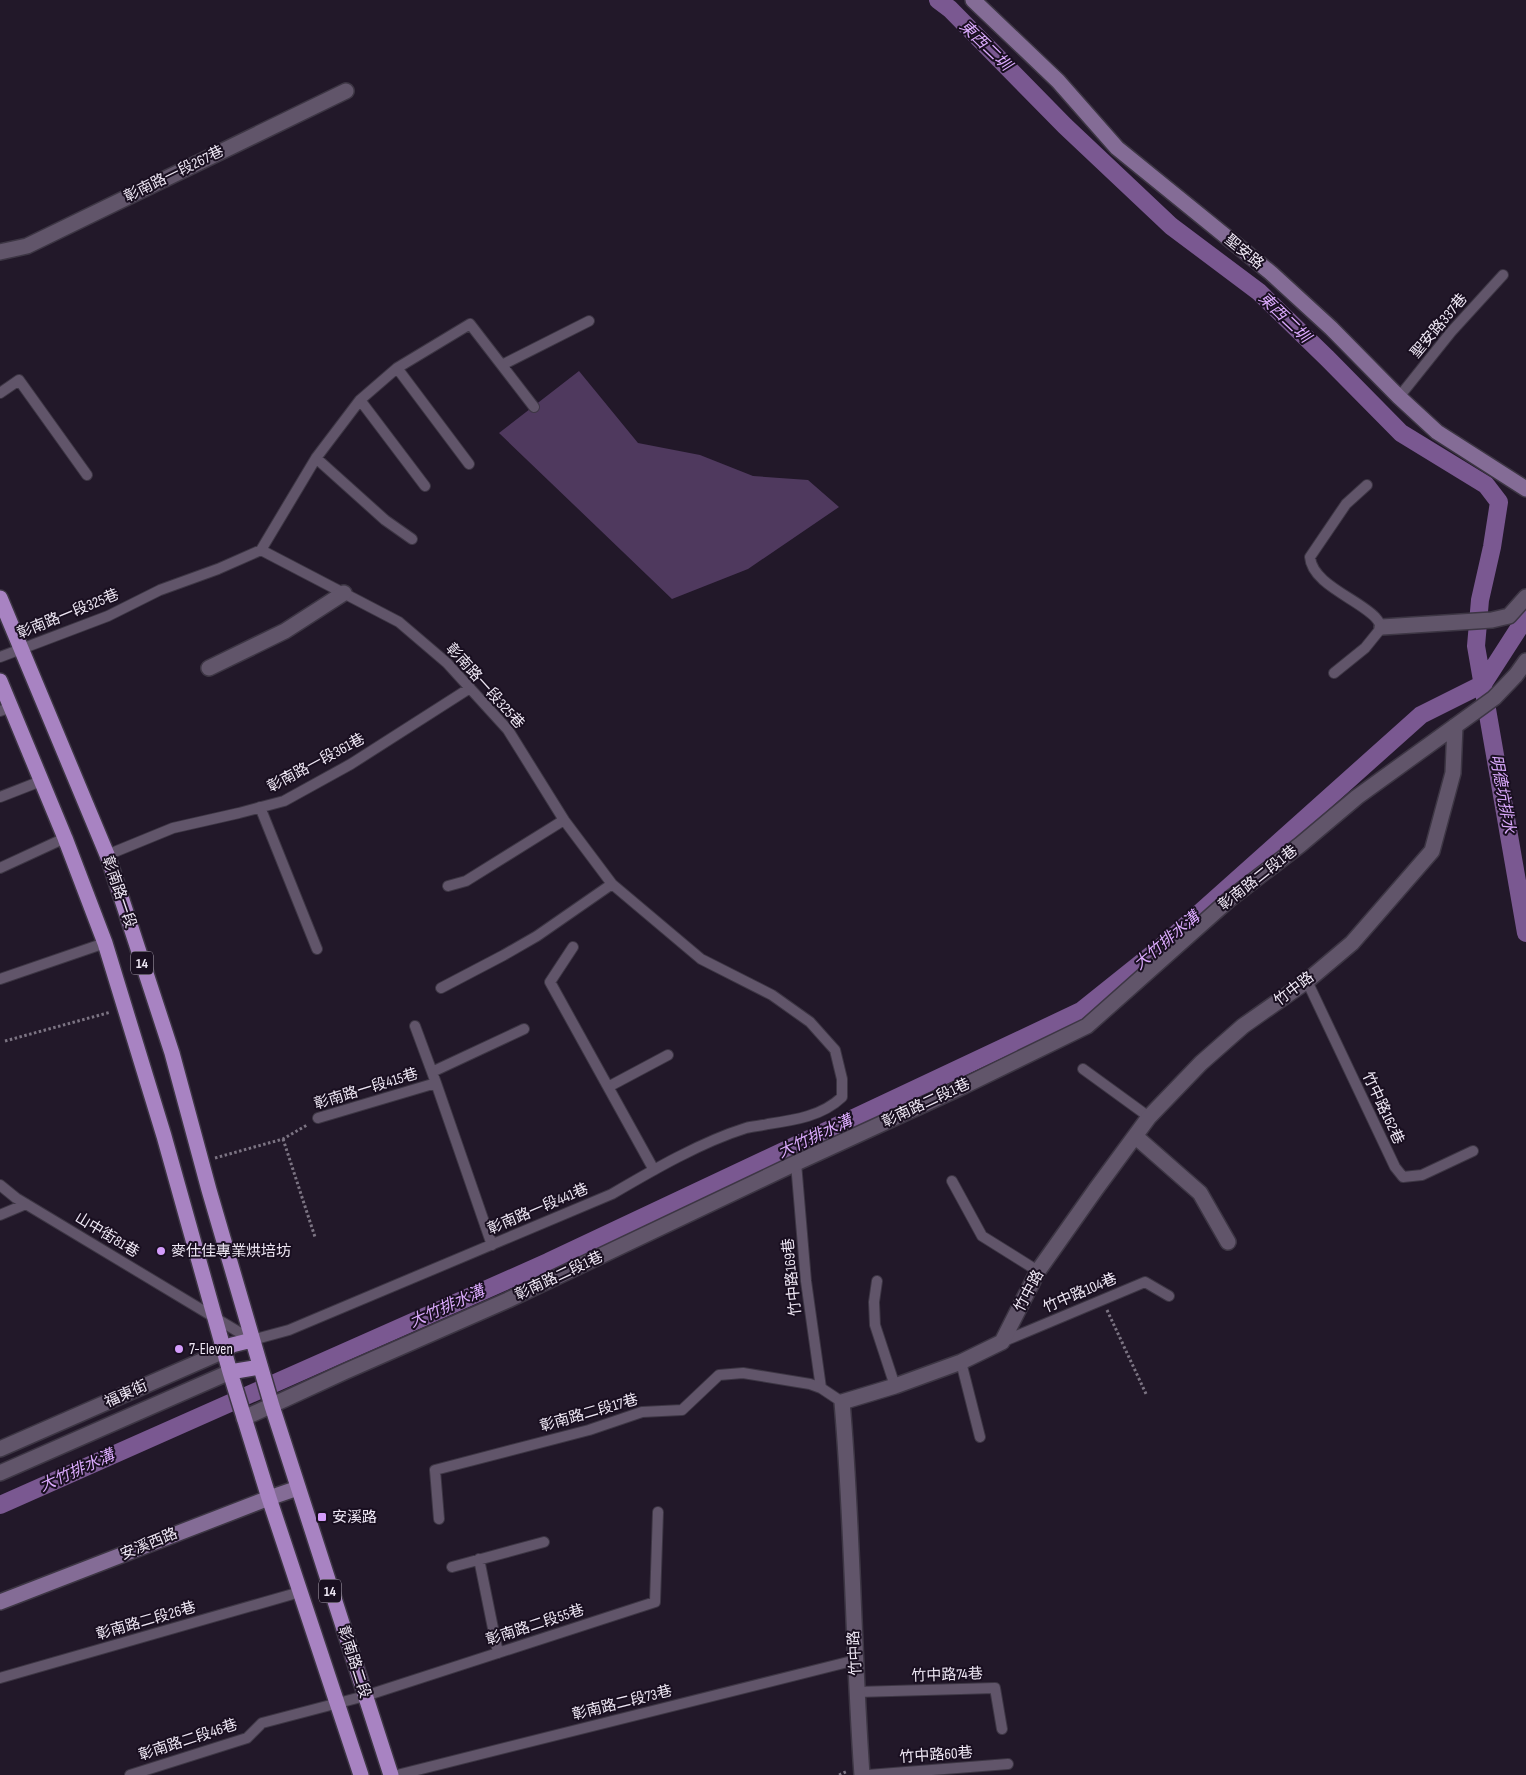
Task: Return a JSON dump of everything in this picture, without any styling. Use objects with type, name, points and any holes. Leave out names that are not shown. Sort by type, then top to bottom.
[{"type":"main road","name":"彰南路一段","points":[[0,598],[107,855],[172,1054],[252,1340]]},
{"type":"main road","name":"彰南路一段","points":[[0,681],[6,709],[41,781],[65,838],[104,943],[164,1136],[224,1351]]},
{"type":"main road","name":"福東街","points":[[224,1351],[232,1345],[252,1340]]},
{"type":"main road","name":"14","points":[[252,1340],[272,1406]]},
{"type":"main road","name":"14","points":[[224,1351],[244,1418]]},
{"type":"main road","points":[[230,1372],[260,1367]]},
{"type":"main road","name":"彰南路二段","points":[[272,1406],[391,1775]]},
{"type":"main road","name":"彰南路二段","points":[[244,1418],[361,1775]]},
{"type":"street","name":"聖安路","points":[[973,0],[1058,81],[1117,148],[1270,274],[1331,328],[1399,397],[1437,432],[1526,488]]},
{"type":"street","name":"彰南路一段267巷","points":[[0,252],[27,246],[346,90]]},
{"type":"street","points":[[209,668],[285,631],[344,593]]},
{"type":"street","points":[[1382,627],[1492,620],[1509,616],[1526,597]]},
{"type":"street","name":"彰南路二段1巷","points":[[244,1418],[516,1296],[796,1162],[964,1086],[1087,1026],[1231,898],[1300,845],[1357,797],[1494,698],[1516,675],[1526,661]]},
{"type":"street","name":"竹中路","points":[[1002,1342],[1038,1271],[1149,1116],[1200,1063],[1243,1026],[1307,981],[1352,943],[1432,851],[1453,773],[1455,726]]},
{"type":"street","points":[[1135,1136],[1200,1193],[1228,1242]]},
{"type":"street","points":[[842,1402],[895,1386],[960,1362],[1002,1342]]},
{"type":"street","name":"福東街","points":[[0,1449],[224,1351]]},
{"type":"street","name":"福東街","points":[[0,1473],[230,1372]]},
{"type":"street","points":[[134,1390],[142,1410]]},
{"type":"street","name":"竹中路","points":[[842,1402],[849,1477],[862,1775]]},
{"type":"street","points":[[72,1418],[82,1437]]},
{"type":"street","name":"安溪西路","points":[[0,1602],[298,1488]]},
{"type":"lane","name":"聖安路337巷","points":[[1399,397],[1451,332],[1502,275]]},
{"type":"lane","points":[[502,365],[589,321]]},
{"type":"lane","points":[[261,550],[316,458],[360,400],[397,368],[470,324],[534,407]]},
{"type":"lane","points":[[397,368],[468,464]]},
{"type":"lane","points":[[0,393],[19,380],[87,475]]},
{"type":"lane","points":[[360,400],[425,486]]},
{"type":"lane","points":[[316,458],[385,520],[412,539]]},
{"type":"lane","points":[[1334,673],[1365,648],[1382,627],[1375,617],[1324,581],[1310,565],[1310,557],[1346,504],[1367,485]]},
{"type":"lane","name":"彰南路一段325巷","points":[[0,657],[108,616],[160,590],[218,569],[261,550],[399,622],[447,663],[508,730],[564,820],[612,884],[702,959],[772,996],[810,1022],[835,1050],[842,1079],[842,1097],[834,1105]]},
{"type":"lane","name":"彰南路一段361巷","points":[[107,855],[173,828],[284,801],[351,764],[470,688]]},
{"type":"lane","points":[[0,797],[41,781]]},
{"type":"lane","points":[[260,807],[317,948]]},
{"type":"lane","points":[[448,886],[466,881],[564,820]]},
{"type":"lane","points":[[0,868],[65,838]]},
{"type":"lane","points":[[441,988],[537,936],[612,884]]},
{"type":"lane","points":[[0,979],[104,943]]},
{"type":"lane","points":[[573,947],[550,982],[654,1170]]},
{"type":"lane","name":"竹中路162巷","points":[[1307,981],[1395,1167],[1403,1177],[1422,1175],[1473,1151]]},
{"type":"lane","points":[[415,1026],[436,1083]]},
{"type":"lane","points":[[432,1072],[524,1029]]},
{"type":"lane","points":[[608,1088],[668,1055]]},
{"type":"lane","points":[[1083,1069],[1149,1116]]},
{"type":"lane","name":"彰南路一段415巷","points":[[318,1118],[436,1083],[492,1245]]},
{"type":"lane","name":"彰南路一段441巷","points":[[252,1340],[289,1330],[612,1194],[696,1149],[747,1128],[802,1120],[834,1105]]},
{"type":"lane","name":"竹中路169巷","points":[[796,1162],[806,1281],[821,1388]]},
{"type":"lane","points":[[952,1181],[982,1236],[1038,1271]]},
{"type":"lane","name":"山中街81巷","points":[[0,1185],[26,1204],[252,1340]]},
{"type":"lane","points":[[0,1215],[26,1204]]},
{"type":"lane","points":[[877,1281],[874,1302],[875,1325],[895,1386]]},
{"type":"lane","name":"竹中路104巷","points":[[1002,1342],[1144,1282],[1169,1296]]},
{"type":"lane","points":[[960,1362],[980,1437]]},
{"type":"lane","name":"彰南路二段17巷","points":[[439,1519],[435,1470],[589,1430],[642,1412],[682,1410],[719,1375],[743,1373],[810,1384],[821,1388],[842,1402]]},
{"type":"lane","name":"彰南路二段55巷","points":[[337,1702],[365,1696],[655,1602],[658,1512]]},
{"type":"lane","points":[[452,1567],[544,1542]]},
{"type":"lane","points":[[479,1559],[498,1652]]},
{"type":"lane","name":"彰南路二段26巷","points":[[0,1678],[300,1592]]},
{"type":"lane","name":"彰南路二段73巷","points":[[396,1775],[856,1660]]},
{"type":"lane","name":"竹中路74巷","points":[[857,1692],[996,1688],[1002,1729]]},
{"type":"lane","name":"彰南路二段46巷","points":[[130,1775],[247,1738],[262,1724],[337,1702]]},
{"type":"lane","name":"竹中路60巷","points":[[868,1775],[1008,1764]]},
{"type":"path","points":[[5,1041],[124,1008]]},
{"type":"path","name":"彰南路一段415巷","points":[[202,1162],[283,1139],[318,1118]]},
{"type":"path","points":[[283,1139],[315,1237]]},
{"type":"path","points":[[1103,1299],[1147,1396]]},
{"type":"shaded area","points":[[579,371],[638,443],[700,455],[753,476],[808,480],[839,507],[748,569],[672,599],[499,433]]},
{"type":"waterway","name":"東西二圳","points":[[938,0],[950,9],[1065,126],[1171,226],[1259,292],[1401,433],[1486,485],[1499,502],[1492,547],[1480,600],[1476,646],[1526,933]]},
{"type":"waterway","name":"大竹排水溝","points":[[0,1505],[548,1262],[1081,1011],[1166,943],[1421,715],[1483,684],[1526,617]]},
{"type":"place","name":"麥仕佳專業烘培坊","points":[[161,1251]]},
{"type":"place","name":"7-Eleven","points":[[179,1349]]},
{"type":"place","name":"安溪路","points":[[322,1517]]},
{"type":"water label","name":"明德坑排水","points":[[1502,794]]}]
